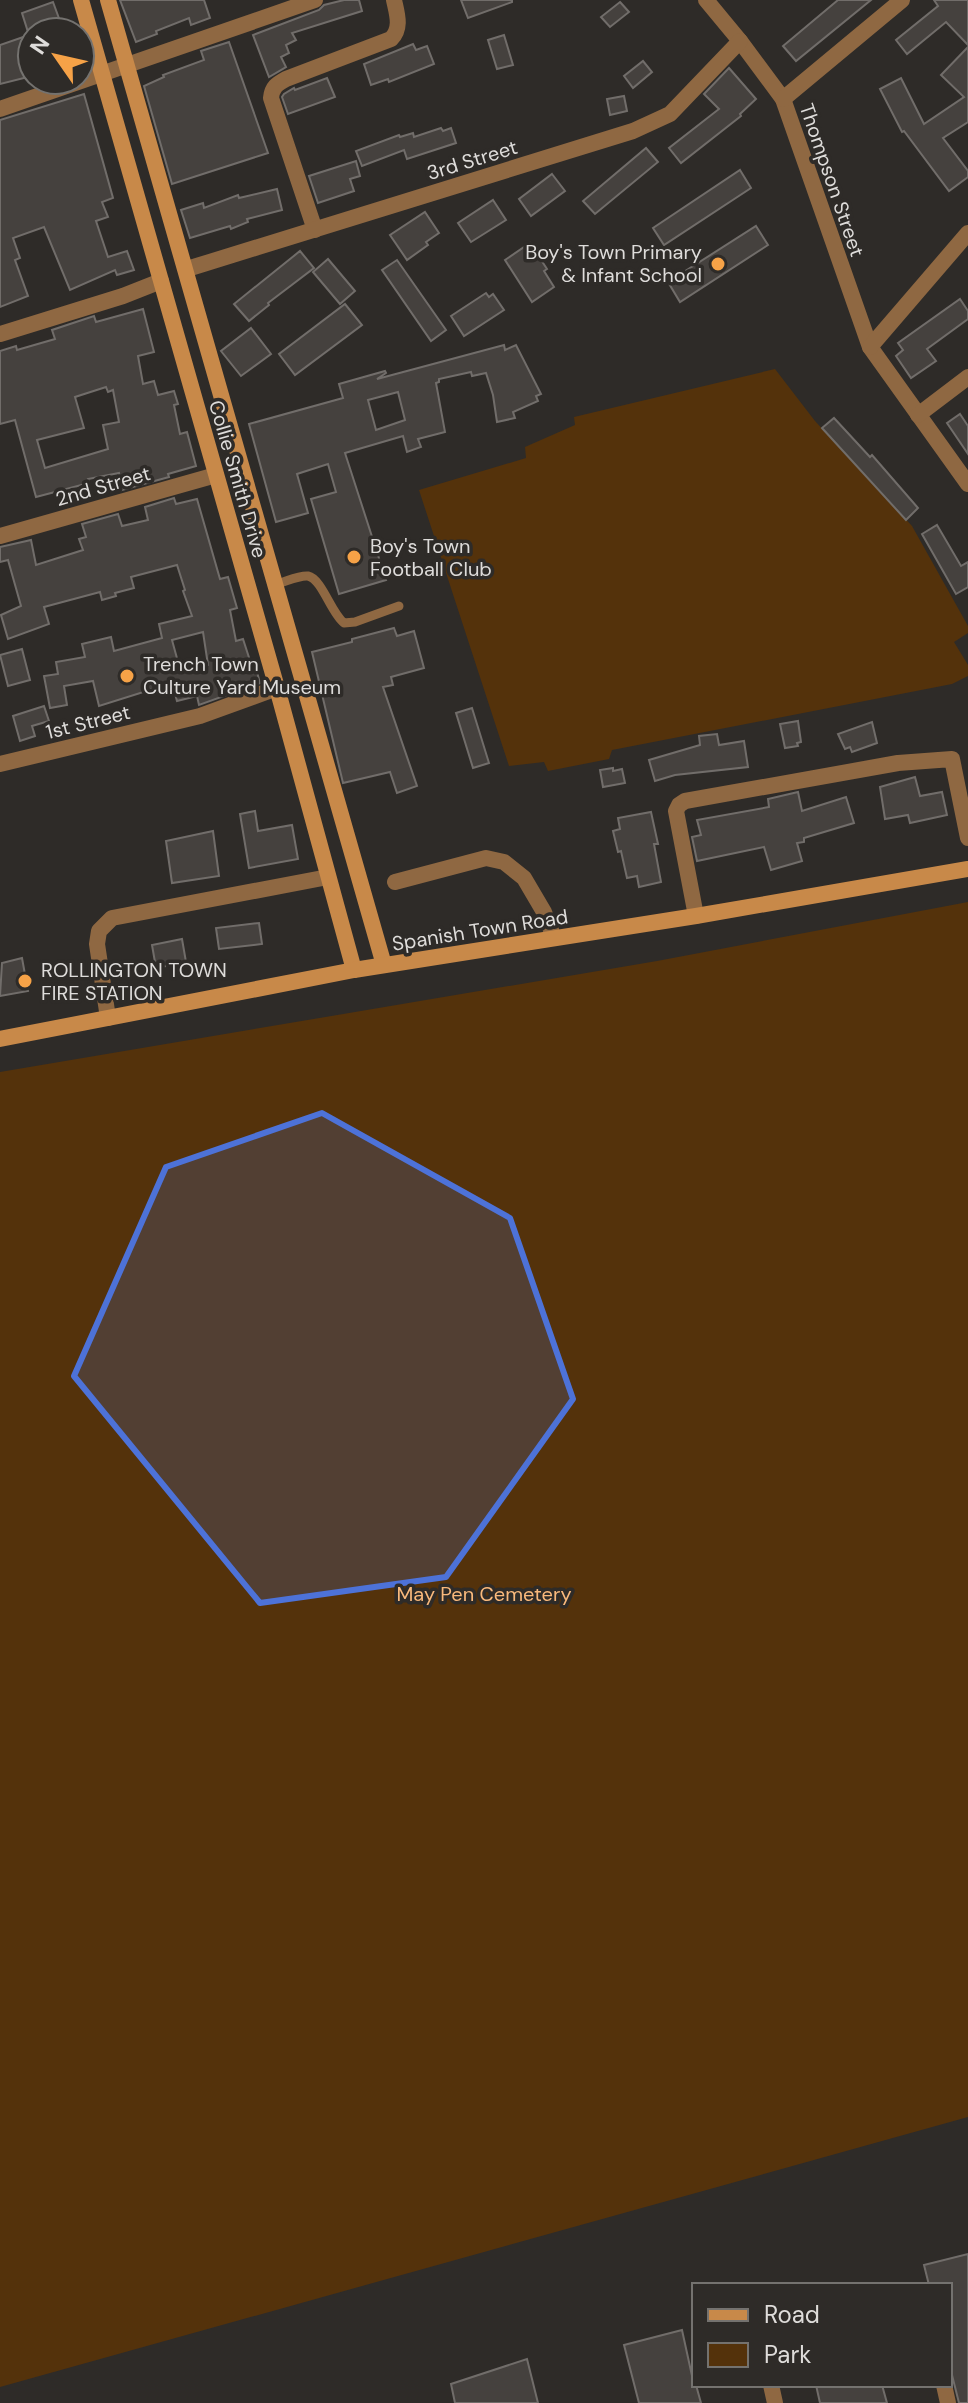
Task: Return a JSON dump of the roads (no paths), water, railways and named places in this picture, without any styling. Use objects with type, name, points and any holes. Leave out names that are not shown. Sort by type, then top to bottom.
[{"type":"street","name":"Collie Smith Drive","points":[[81,0],[354,970]]},
{"type":"street","name":"Collie Smith Drive","points":[[108,0],[384,965]]},
{"type":"street","points":[[0,109],[315,0]]},
{"type":"street","points":[[315,230],[271,98],[272,91],[286,79],[391,39],[397,33],[398,24],[394,0]]},
{"type":"street","name":"Thompson Street","points":[[706,0],[783,99],[870,347],[968,484]]},
{"type":"street","points":[[783,99],[902,0]]},
{"type":"street","name":"3rd Street","points":[[187,269],[633,131],[670,114],[740,41]]},
{"type":"street","points":[[870,347],[965,244]]},
{"type":"street","points":[[0,334],[161,281]]},
{"type":"street","points":[[918,415],[968,377]]},
{"type":"street","name":"2nd Street","points":[[0,536],[216,475]]},
{"type":"street","name":"1st Street","points":[[0,764],[200,716],[277,688]]},
{"type":"street","points":[[696,916],[676,811],[685,801],[898,763],[952,759],[968,838]]},
{"type":"street","points":[[395,882],[486,858],[504,862],[524,878],[544,912],[554,938]]},
{"type":"street","name":"Spanish Town Road","points":[[0,1039],[354,970],[968,869]]},
{"type":"street","points":[[108,1018],[97,944],[99,931],[112,918],[328,877]]},
{"type":"lane","points":[[276,584],[312,577],[320,585],[335,616],[344,623],[399,606]]},
{"type":"place","name":"Boy's Town Primary & Infant School","points":[[718,264]]},
{"type":"place","name":"Boy's Town Football Club","points":[[354,557]]},
{"type":"place","name":"Trench Town Culture Yard Museum","points":[[127,676]]},
{"type":"place","name":"ROLLINGTON TOWN FIRE STATION","points":[[25,981]]},
{"type":"park label","name":"May Pen Cemetery","points":[[484,1594]]}]
